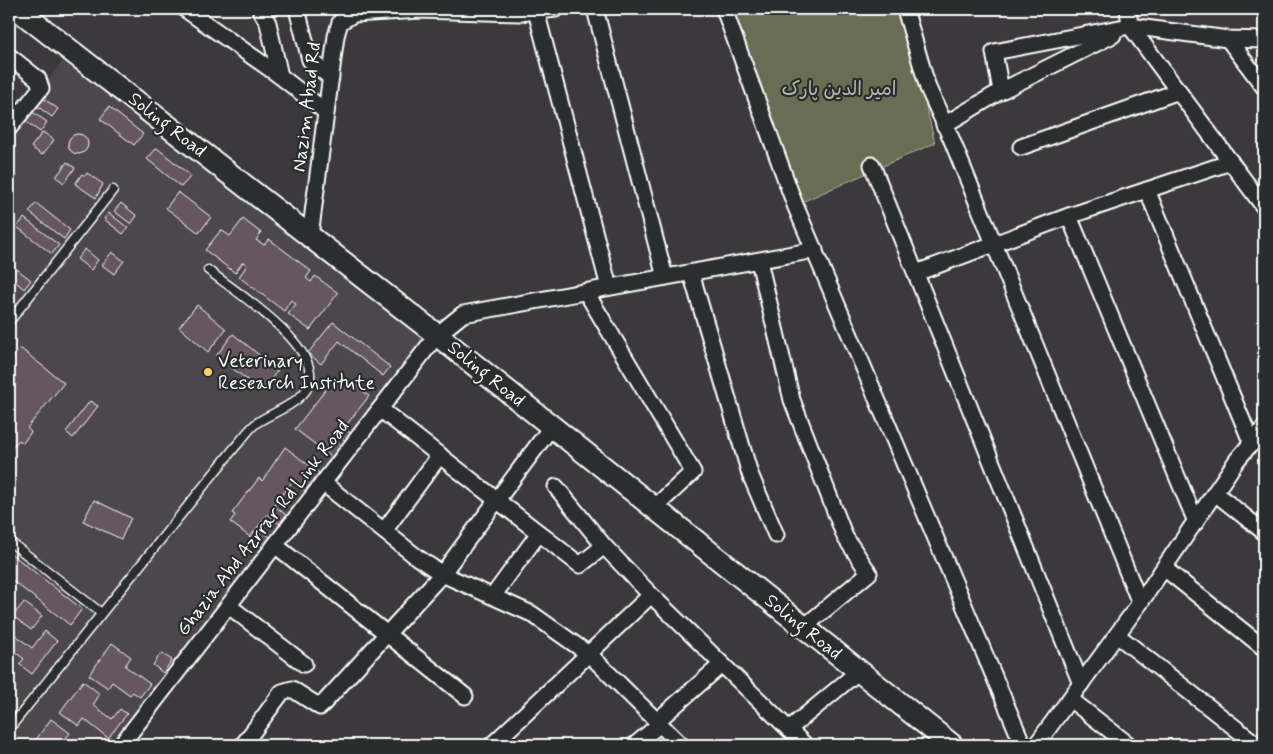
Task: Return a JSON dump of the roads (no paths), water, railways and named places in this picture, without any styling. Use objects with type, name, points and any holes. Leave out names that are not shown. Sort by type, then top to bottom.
[{"type":"street","name":"Soling Road","points":[[17,9],[437,334],[952,745]]},
{"type":"street","points":[[185,9],[280,76],[326,112]]},
{"type":"street","points":[[260,9],[268,23],[280,76]]},
{"type":"street","points":[[297,9],[310,60],[331,78]]},
{"type":"street","name":"Nazim Abad Rd","points":[[310,236],[336,36],[340,22],[353,12],[420,10],[536,11],[556,9]]},
{"type":"street","points":[[595,9],[665,277]]},
{"type":"street","points":[[724,9],[795,204],[1023,745]]},
{"type":"street","points":[[904,9],[928,88],[994,244],[1140,603]]},
{"type":"street","points":[[1128,9],[1130,26],[1264,207]]},
{"type":"street","points":[[536,11],[609,288]]},
{"type":"street","points":[[944,125],[1002,91],[1130,26]]},
{"type":"street","points":[[1002,91],[994,52],[1130,26],[1228,39],[1264,40]]},
{"type":"street","points":[[1228,39],[1264,87]]},
{"type":"street","points":[[9,56],[38,79],[41,88],[9,128]]},
{"type":"street","points":[[1021,148],[1179,91]]},
{"type":"street","points":[[916,273],[1069,216],[1232,162]]},
{"type":"street","points":[[872,165],[1081,684]]},
{"type":"street","points":[[1147,190],[1252,444]]},
{"type":"street","points":[[1069,216],[1196,522]]},
{"type":"street","name":"Ghazia Abd Azrrar Rd Link Road","points":[[121,745],[437,334],[463,314],[814,250]]},
{"type":"street","points":[[759,260],[792,400],[845,537],[869,573],[804,628]]},
{"type":"street","points":[[691,273],[750,474],[776,535]]},
{"type":"street","points":[[586,292],[693,472],[654,508]]},
{"type":"street","points":[[380,409],[580,566],[604,546]]},
{"type":"street","points":[[243,745],[282,692],[292,688],[320,707],[442,574],[552,426]]},
{"type":"street","points":[[1036,745],[1140,603],[1237,460],[1264,428]]},
{"type":"street","points":[[384,531],[440,455]]},
{"type":"street","points":[[323,482],[442,574],[532,614],[590,655],[681,745]]},
{"type":"street","points":[[556,487],[604,546],[721,665],[789,729],[800,744]]},
{"type":"street","points":[[1215,493],[1264,532]]},
{"type":"street","points":[[493,596],[539,533]]},
{"type":"street","points":[[275,545],[465,696]]},
{"type":"street","points":[[1164,568],[1264,648]]},
{"type":"street","points":[[492,745],[590,655],[651,595]]},
{"type":"street","points":[[229,606],[304,664]]},
{"type":"street","points":[[1117,635],[1257,745]]},
{"type":"street","points":[[635,745],[721,665]]},
{"type":"street","points":[[789,729],[859,671]]},
{"type":"street","points":[[1070,699],[1129,745]]},
{"type":"lane","points":[[9,322],[113,190]]},
{"type":"lane","points":[[9,728],[100,612],[256,423],[275,414],[303,394],[309,384],[311,373],[307,360],[300,348],[285,331],[208,270]]},
{"type":"lane","points":[[9,541],[100,612]]},
{"type":"place","name":"Veterinary Research Institute","points":[[208,372]]},
{"type":"park label","name":"امیر الدین پارک","points":[[839,89]]}]
